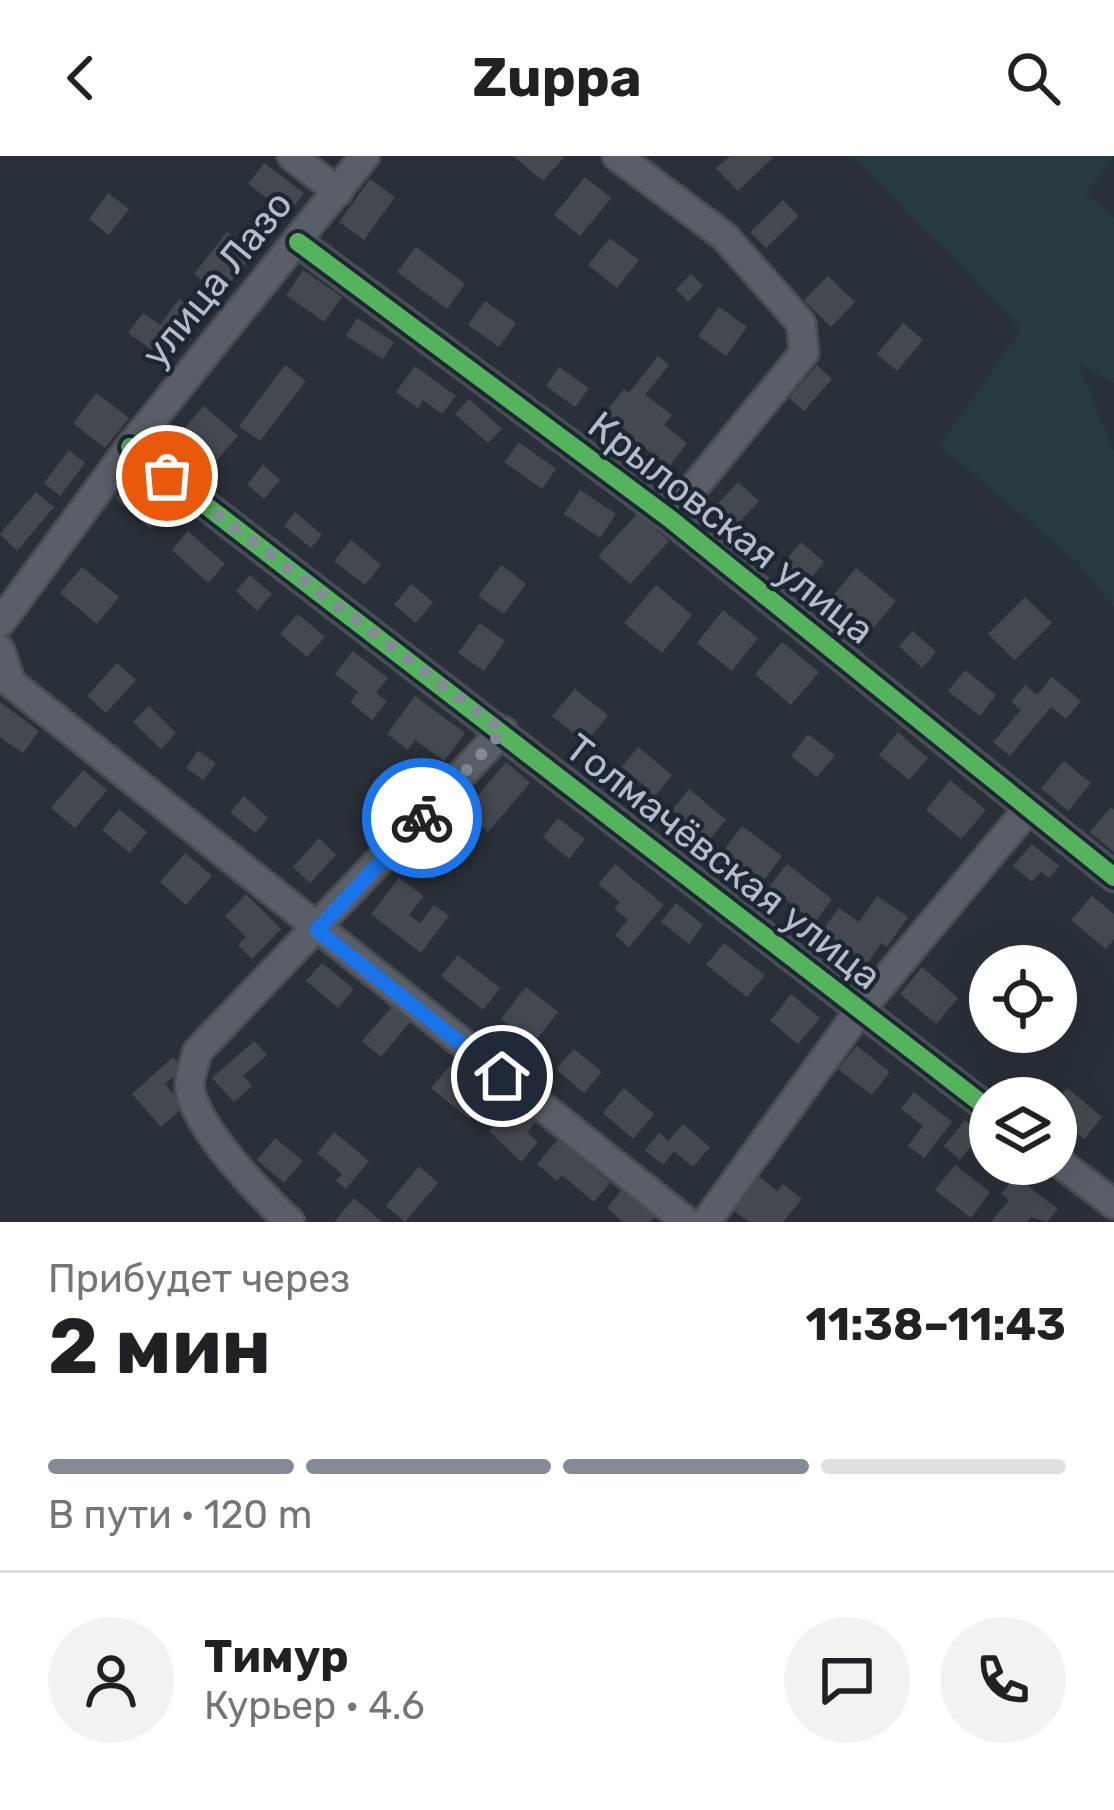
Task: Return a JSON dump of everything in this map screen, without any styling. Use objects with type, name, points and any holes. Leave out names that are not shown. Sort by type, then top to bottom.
[{"type":"street","points":[[292,156],[338,192]]},
{"type":"street","name":"улица Лазо","points":[[0,623],[130,448],[365,156]]},
{"type":"street","points":[[616,156],[724,236],[801,323],[804,353],[669,518]]},
{"type":"street","name":"Крыловская улица","points":[[298,242],[669,518],[1114,878]]},
{"type":"street","name":"Толмачёвская улица","points":[[130,448],[969,1093]]},
{"type":"street","points":[[0,650],[11,683],[687,1222]]},
{"type":"street","points":[[290,1222],[257,1191],[212,1134],[190,1088],[197,1052],[503,731]]},
{"type":"street","points":[[706,1222],[860,1010],[1029,808]]},
{"type":"street","points":[[1077,1176],[1114,1204]]},
{"type":"green space","points":[[853,156],[1114,156],[1086,194],[1114,217],[1114,383],[1079,364],[1114,451],[1114,607],[1078,563],[939,445],[1022,329]]},
{"type":"building","points":[[513,156],[565,156],[543,181]]},
{"type":"building","points":[[730,156],[773,158],[738,191],[716,168]]},
{"type":"building","points":[[264,163],[304,193],[288,214],[248,184]]},
{"type":"building","points":[[585,177],[611,198],[580,236],[554,215]]},
{"type":"building","points":[[370,179],[395,197],[364,240],[339,222]]},
{"type":"building","points":[[108,193],[129,209],[109,235],[89,219]]},
{"type":"building","points":[[783,200],[799,216],[766,248],[750,232]]},
{"type":"building","points":[[227,232],[254,254],[220,295],[194,274]]},
{"type":"building","points":[[610,238],[639,260],[617,288],[588,265]]},
{"type":"building","points":[[416,247],[465,284],[447,309],[397,272]]},
{"type":"building","points":[[303,270],[342,297],[324,322],[286,295]]},
{"type":"building","points":[[691,274],[703,286],[688,302],[676,289]]},
{"type":"building","points":[[828,276],[855,302],[831,327],[804,300]]},
{"type":"building","points":[[179,299],[195,311],[161,356],[128,333],[143,313],[160,325]]},
{"type":"building","points":[[485,301],[516,323],[499,347],[468,325]]},
{"type":"building","points":[[719,307],[747,327],[726,356],[698,336]]},
{"type":"building","points":[[357,318],[394,342],[383,359],[346,336]]},
{"type":"building","points":[[903,323],[923,340],[897,371],[877,354]]},
{"type":"building","points":[[658,356],[669,365],[645,395],[672,415],[664,425],[687,443],[669,467],[603,415],[624,389],[629,393]]},
{"type":"building","points":[[285,365],[306,381],[260,441],[239,426]]},
{"type":"building","points":[[817,365],[832,379],[804,411],[789,398]]},
{"type":"building","points":[[415,366],[456,396],[442,414],[423,400],[418,408],[396,392]]},
{"type":"building","points":[[559,367],[589,388],[575,407],[546,386]]},
{"type":"building","points":[[96,393],[129,418],[105,448],[73,423]]},
{"type":"building","points":[[469,399],[502,429],[488,443],[455,414]]},
{"type":"building","points":[[204,406],[238,436],[209,469],[175,438]]},
{"type":"building","points":[[519,442],[556,469],[542,489],[504,462]]},
{"type":"building","points":[[69,450],[85,463],[60,496],[44,483]]},
{"type":"building","points":[[263,465],[280,480],[264,499],[247,484]]},
{"type":"building","points":[[140,469],[175,500],[150,529],[115,498]]},
{"type":"building","points":[[738,482],[759,501],[735,527],[714,508]]},
{"type":"building","points":[[580,490],[616,514],[600,538],[564,514]]},
{"type":"building","points":[[36,492],[54,507],[17,551],[0,534]]},
{"type":"building","points":[[295,512],[322,535],[311,548],[284,526]]},
{"type":"building","points":[[638,513],[669,541],[630,584],[598,556]]},
{"type":"building","points":[[188,531],[225,564],[208,583],[172,550]]},
{"type":"building","points":[[351,540],[381,565],[365,585],[334,561]]},
{"type":"building","points":[[801,542],[824,562],[805,586],[781,566]]},
{"type":"building","points":[[501,565],[526,584],[504,614],[478,596]]},
{"type":"building","points":[[82,567],[119,597],[97,624],[60,593]]},
{"type":"building","points":[[856,568],[896,601],[871,631],[831,598]]},
{"type":"building","points":[[250,575],[272,594],[257,611],[236,591]]},
{"type":"building","points":[[411,584],[433,602],[416,623],[394,605]]},
{"type":"building","points":[[656,585],[692,615],[662,653],[624,623]]},
{"type":"building","points":[[1025,597],[1052,623],[1015,660],[988,634]]},
{"type":"building","points":[[723,610],[758,638],[732,671],[697,643]]},
{"type":"building","points":[[298,614],[325,637],[307,657],[280,634]]},
{"type":"building","points":[[480,623],[505,641],[484,671],[458,653]]},
{"type":"building","points":[[913,631],[936,652],[922,668],[899,646]]},
{"type":"building","points":[[782,642],[819,672],[791,705],[755,674]]},
{"type":"building","points":[[353,651],[388,678],[376,693],[387,701],[372,720],[350,702],[358,692],[335,674]]},
{"type":"building","points":[[117,663],[136,680],[106,713],[87,696]]},
{"type":"building","points":[[965,670],[996,695],[980,716],[948,691]]},
{"type":"building","points":[[1052,677],[1081,701],[1066,719],[1051,707],[1010,756],[993,742],[1021,710],[1011,702],[1025,685],[1037,695]]},
{"type":"building","points":[[575,689],[608,715],[586,743],[552,716]]},
{"type":"building","points":[[415,696],[465,733],[444,761],[415,740],[408,750],[387,734]]},
{"type":"building","points":[[0,702],[39,731],[23,753],[0,737]]},
{"type":"building","points":[[149,706],[176,733],[161,749],[133,722]]},
{"type":"building","points":[[898,732],[928,758],[909,780],[879,755]]},
{"type":"building","points":[[808,734],[835,755],[817,777],[791,756]]},
{"type":"building","points":[[638,747],[672,775],[647,806],[636,797],[645,786],[622,767]]},
{"type":"building","points":[[198,751],[216,763],[203,780],[186,768]]},
{"type":"building","points":[[1064,761],[1091,783],[1068,811],[1041,788]]},
{"type":"building","points":[[506,762],[530,783],[488,832],[464,812]]},
{"type":"building","points":[[83,770],[107,790],[75,828],[51,808]]},
{"type":"building","points":[[950,780],[986,810],[961,839],[926,810]]},
{"type":"building","points":[[689,789],[726,820],[709,840],[672,810]]},
{"type":"building","points":[[244,796],[268,818],[255,833],[230,812]]},
{"type":"building","points":[[1111,807],[1114,810],[1114,852],[1090,832]]},
{"type":"building","points":[[119,809],[147,832],[130,853],[102,830]]},
{"type":"building","points":[[558,818],[585,839],[569,859],[543,837]]},
{"type":"building","points":[[742,826],[782,856],[761,884],[721,854]]},
{"type":"building","points":[[319,838],[336,855],[310,883],[293,867]]},
{"type":"building","points":[[1032,844],[1059,866],[1049,878],[1041,872],[1032,882],[1013,866]]},
{"type":"building","points":[[185,853],[212,876],[186,905],[160,882]]},
{"type":"building","points":[[615,864],[664,905],[629,947],[615,935],[628,920],[614,908],[620,902],[598,884]]},
{"type":"building","points":[[787,864],[832,899],[815,922],[769,887]]},
{"type":"building","points":[[399,878],[424,896],[409,915],[420,923],[434,905],[449,916],[421,953],[371,914]]},
{"type":"building","points":[[246,894],[281,929],[252,959],[238,945],[246,937],[225,916]]},
{"type":"building","points":[[877,896],[908,917],[887,947],[881,943],[867,964],[821,932],[839,908],[859,922]]},
{"type":"building","points":[[1092,896],[1114,914],[1114,939],[1106,949],[1071,920]]},
{"type":"building","points":[[676,903],[703,925],[689,944],[661,922]]},
{"type":"building","points":[[724,943],[765,975],[747,997],[706,965]]},
{"type":"building","points":[[458,955],[500,988],[483,1010],[441,976]]},
{"type":"building","points":[[322,963],[354,989],[338,1008],[306,981]]},
{"type":"building","points":[[922,967],[958,998],[936,1024],[900,994]]},
{"type":"building","points":[[526,987],[558,1012],[533,1044],[501,1019]]},
{"type":"building","points":[[791,994],[820,1018],[798,1044],[770,1021]]},
{"type":"building","points":[[392,1007],[410,1022],[381,1057],[362,1041]]},
{"type":"building","points":[[254,1041],[267,1055],[243,1076],[252,1086],[234,1102],[212,1078]]},
{"type":"building","points":[[857,1046],[890,1072],[872,1095],[838,1069]]},
{"type":"building","points":[[574,1049],[602,1072],[584,1093],[556,1069]]},
{"type":"building","points":[[173,1057],[183,1069],[165,1084],[184,1107],[161,1127],[132,1094]]},
{"type":"building","points":[[454,1061],[491,1093],[469,1119],[431,1088]]},
{"type":"building","points":[[624,1088],[654,1114],[633,1139],[603,1113]]},
{"type":"building","points":[[914,1092],[952,1122],[924,1158],[908,1146],[923,1126],[901,1109]]},
{"type":"building","points":[[1077,1096],[1102,1117],[1084,1139],[1077,1133]]},
{"type":"building","points":[[514,1102],[537,1120],[527,1132],[538,1142],[521,1162],[489,1131]]},
{"type":"building","points":[[965,1120],[969,1123],[969,1148],[960,1160],[944,1146]]},
{"type":"building","points":[[683,1124],[710,1147],[693,1167],[674,1151],[663,1165],[645,1150],[659,1133],[668,1141]]},
{"type":"building","points":[[565,1131],[585,1148],[578,1156],[610,1183],[594,1202],[562,1175],[557,1181],[537,1164]]},
{"type":"building","points":[[334,1132],[369,1161],[346,1189],[336,1181],[342,1174],[317,1153]]},
{"type":"building","points":[[275,1138],[303,1161],[284,1183],[257,1160]]},
{"type":"building","points":[[955,1165],[969,1176],[969,1185],[981,1185],[990,1192],[971,1218],[935,1190]]},
{"type":"building","points":[[419,1166],[438,1183],[405,1222],[386,1206]]},
{"type":"building","points":[[757,1175],[777,1191],[783,1184],[802,1199],[783,1222],[749,1222],[731,1209]]},
{"type":"building","points":[[1008,1185],[1027,1185],[1058,1209],[1047,1222],[1031,1217],[1027,1222],[991,1222],[1009,1200],[1001,1194]]},
{"type":"building","points":[[623,1188],[656,1216],[650,1222],[623,1222],[607,1208]]},
{"type":"building","points":[[354,1198],[382,1222],[334,1222]]},
{"type":"cycle path","points":[[298,242],[669,518],[1114,877]]},
{"type":"cycle path","points":[[130,447],[969,1094]]},
{"type":"way so far","points":[[167,476],[503,731],[422,818]]},
{"type":"route","points":[[422,818],[317,930],[502,1076]]}]
